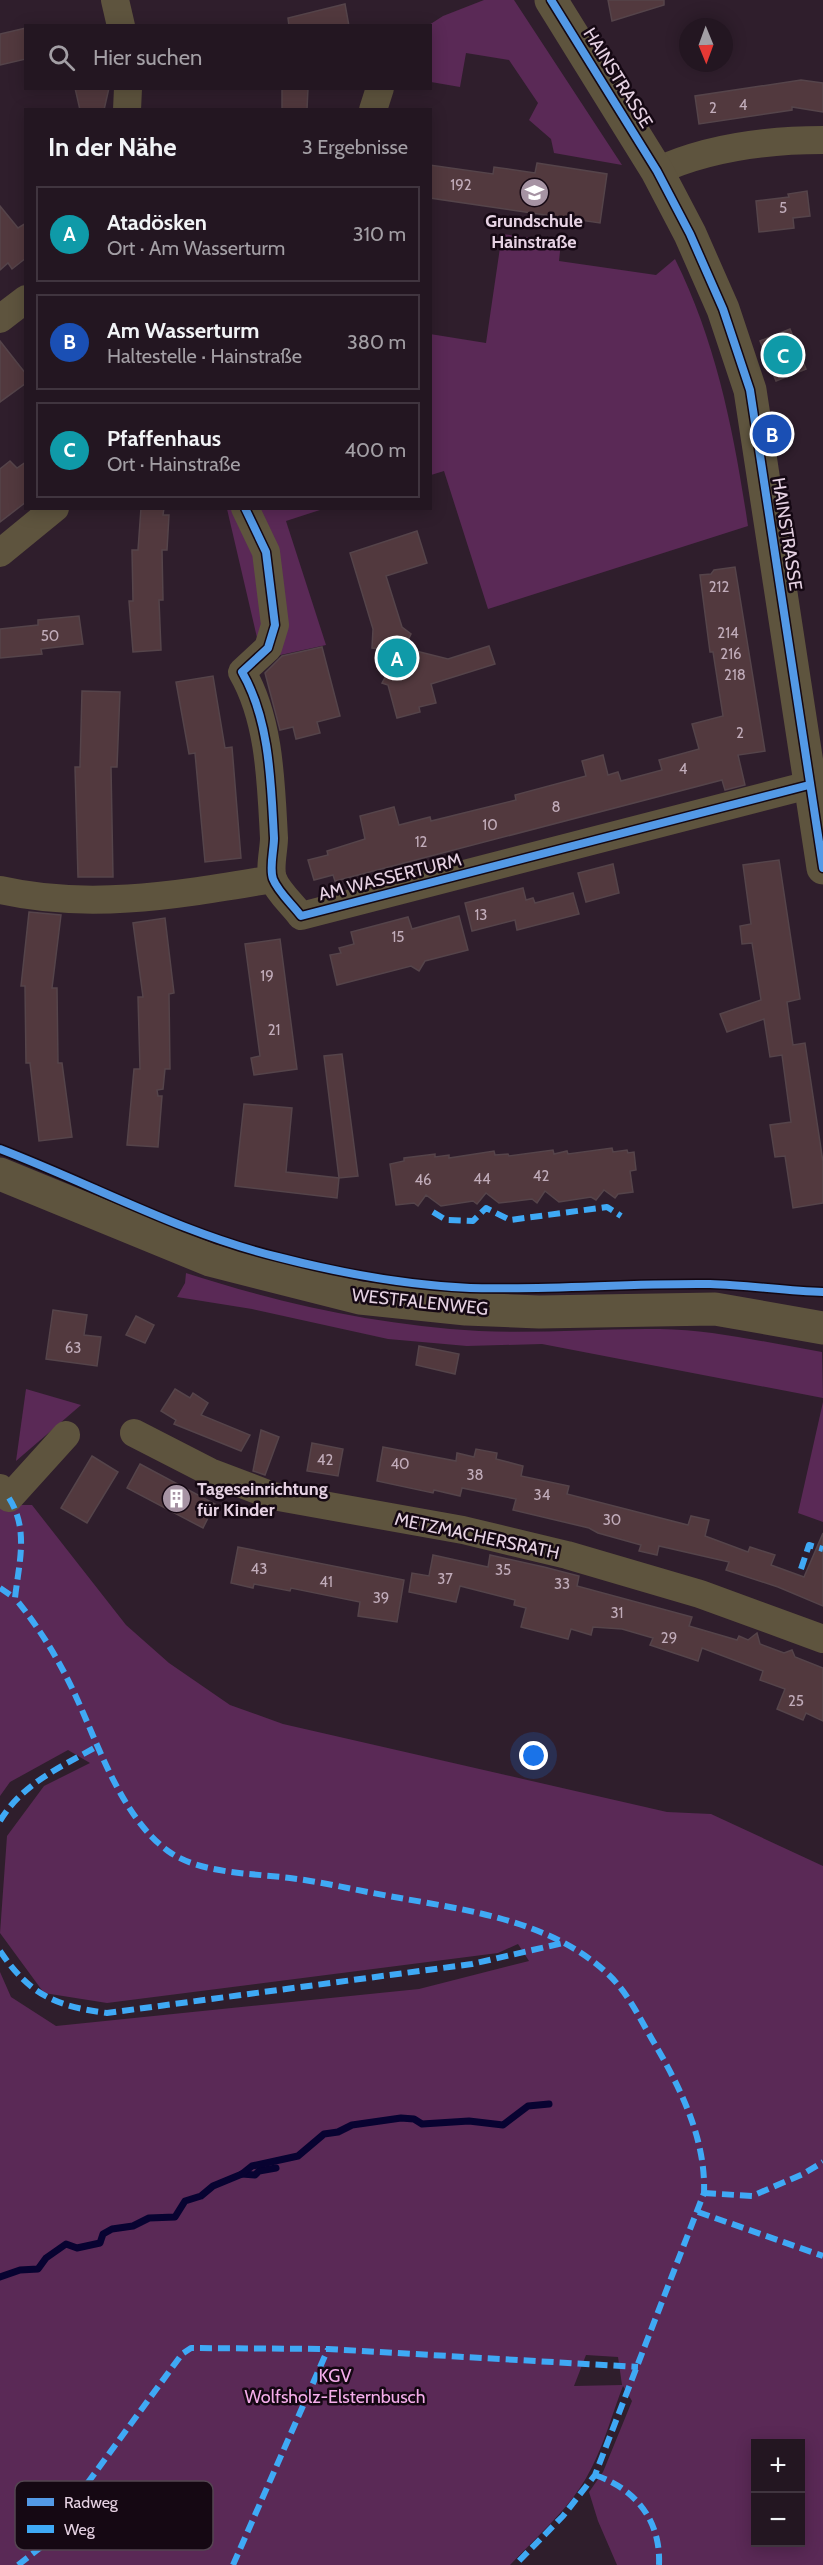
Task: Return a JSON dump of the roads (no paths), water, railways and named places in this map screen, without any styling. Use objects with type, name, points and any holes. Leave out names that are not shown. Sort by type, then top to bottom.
[{"type":"street","points":[[115,0],[121,24]]},
{"type":"street","name":"HAINSTRASSE","points":[[551,0],[657,171],[690,234],[723,309],[750,390],[815,787],[823,868]]},
{"type":"street","points":[[127,108],[128,90]]},
{"type":"street","points":[[374,108],[379,90]]},
{"type":"street","points":[[657,171],[685,158],[738,146],[786,140],[823,140]]},
{"type":"street","points":[[0,319],[24,301]]},
{"type":"street","points":[[0,553],[54,510]]},
{"type":"street","points":[[0,890],[38,898],[91,902],[153,898],[273,879],[274,841],[270,779],[261,719],[252,689],[242,672],[268,648],[275,625],[266,552],[246,510]]},
{"type":"street","name":"AM WASSERTURM","points":[[273,879],[301,916],[815,787]]},
{"type":"street","name":"WESTFALENWEG","points":[[0,1174],[210,1260],[360,1298],[466,1309],[539,1312],[716,1309],[823,1328]]},
{"type":"street","points":[[791,1323],[823,1309]]},
{"type":"street","name":"METZMACHERSRATH","points":[[134,1433],[210,1472],[273,1496],[463,1530],[567,1555],[700,1594],[823,1639]]},
{"type":"street","points":[[0,1488],[9,1498],[66,1435]]},
{"type":"waterway","points":[[0,2277],[20,2270],[38,2269],[46,2258],[66,2244],[77,2248],[100,2243],[103,2234],[112,2229],[133,2226],[149,2218],[175,2217],[185,2201],[201,2196],[213,2186],[242,2174],[252,2166],[298,2156],[324,2134],[338,2132],[352,2125],[401,2118],[414,2119],[422,2124],[469,2121],[503,2125],[528,2106],[549,2104]]},
{"type":"waterway","points":[[242,2174],[255,2175],[259,2171],[276,2168]]},
{"type":"place","name":"Grundschule Hainstraße","points":[[534,192]]},
{"type":"place","name":"Pfaffenhaus","points":[[783,355]]},
{"type":"place","name":"Am Wasserturm","points":[[772,434]]},
{"type":"place","name":"Atadösken","points":[[397,658]]},
{"type":"place","name":"Tageseinrichtung für Kinder","points":[[176,1499]]},
{"type":"park label","name":"KGV Wolfsholz-Elsternbusch","points":[[335,2386]]}]
